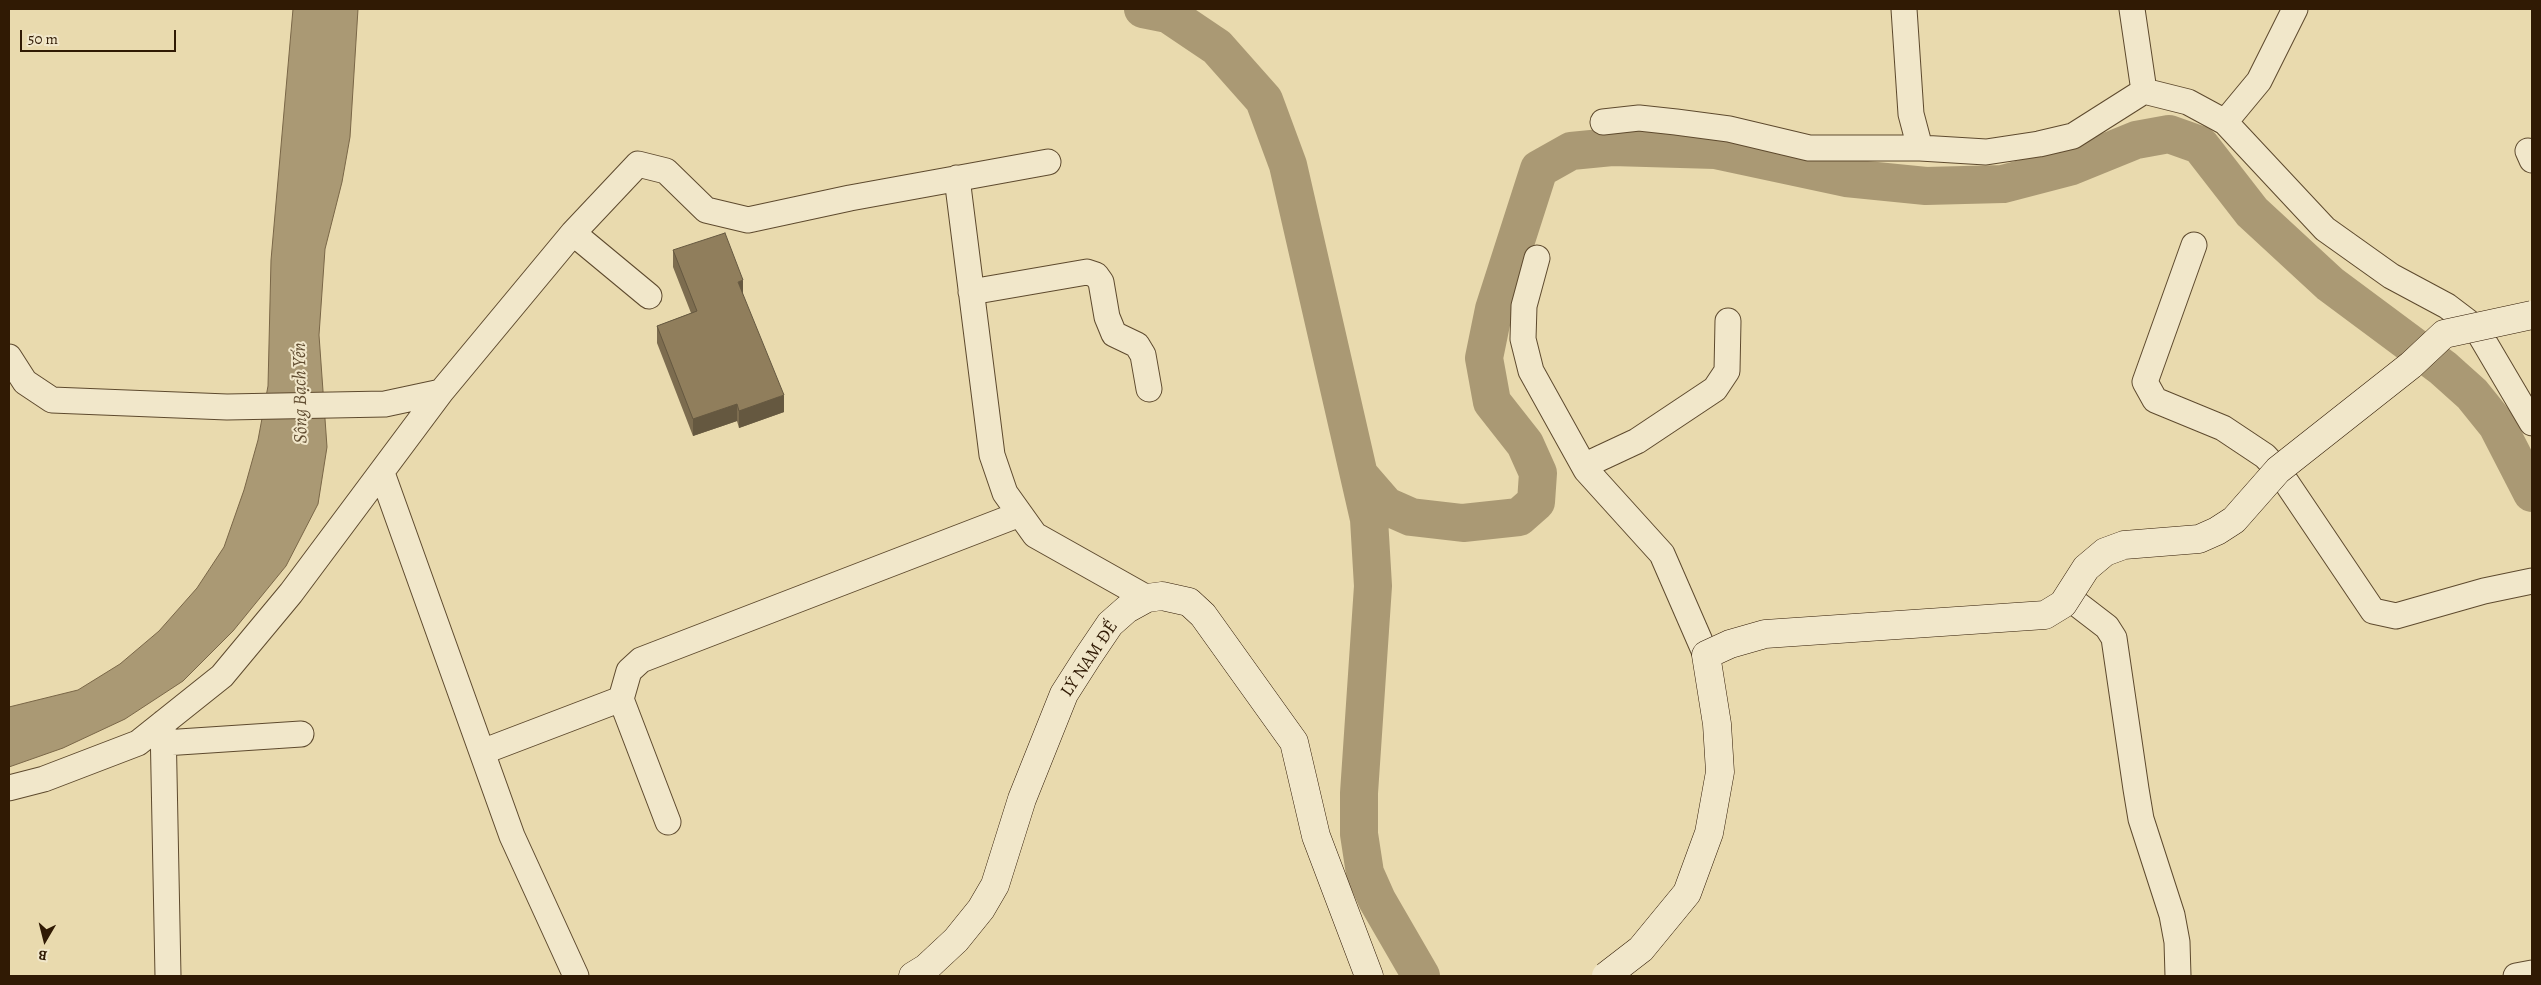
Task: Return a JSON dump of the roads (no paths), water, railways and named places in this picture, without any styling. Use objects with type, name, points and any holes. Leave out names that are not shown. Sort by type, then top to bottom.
[{"type":"street","points":[[1904,9],[1911,114],[1920,148]]},
{"type":"street","points":[[2132,9],[2144,91]]},
{"type":"street","points":[[2225,122],[2259,81],[2295,9]]},
{"type":"street","points":[[1603,122],[1639,118],[1676,122],[1729,129],[1809,148],[1920,148],[1986,152],[2039,144],[2073,136],[2144,91],[2188,102],[2225,122],[2325,229],[2391,276],[2447,306],[2476,328],[2532,423]]},
{"type":"street","points":[[9,788],[44,779],[163,733],[222,676],[291,593],[441,392],[573,233],[638,164],[666,171],[706,210],[748,220],[850,198],[1048,162]]},
{"type":"street","points":[[957,178],[992,455],[1005,493],[1035,535],[1147,598]]},
{"type":"street","points":[[573,233],[649,296]]},
{"type":"street","points":[[2194,245],[2145,382],[2155,400],[2223,428],[2265,456],[2278,470],[2373,611],[2396,616],[2484,591],[2532,581]]},
{"type":"street","points":[[1537,258],[1524,306],[1522,339],[1531,371],[1586,470],[1662,554],[1706,655],[1717,724],[1720,772],[1709,833],[1687,893],[1641,949],[1606,976]]},
{"type":"street","points":[[971,292],[1087,272],[1096,275],[1102,282],[1107,317],[1114,334],[1136,346],[1143,355],[1149,389]]},
{"type":"street","points":[[1706,655],[1730,644],[1766,634],[2045,615],[2063,604],[2086,568],[2105,552],[2124,545],[2199,539],[2217,532],[2234,520],[2278,470],[2411,365],[2444,334],[2532,316]]},
{"type":"street","points":[[1586,470],[1592,462],[1637,441],[1714,389],[1727,370],[1728,321]]},
{"type":"street","points":[[9,357],[25,382],[52,400],[227,407],[386,404],[441,392]]},
{"type":"street","points":[[382,472],[512,836],[576,976]]},
{"type":"street","points":[[668,822],[621,699],[629,671],[641,660],[1020,514]]},
{"type":"street","name":"LÝ NAM ĐẾ","points":[[913,976],[926,968],[956,940],[981,909],[995,885],[1022,798],[1064,694],[1110,624],[1127,609],[1147,598],[1173,597],[1189,602],[1203,615],[1294,742],[1316,836],[1369,976]]},
{"type":"street","points":[[2068,597],[2106,627],[2114,638],[2141,820],[2172,915],[2177,942],[2178,976]]},
{"type":"street","points":[[482,752],[621,699]]},
{"type":"street","points":[[163,733],[301,734]]},
{"type":"street","points":[[163,733],[168,976]]},
{"type":"street","points":[[2516,976],[2532,973]]},
{"type":"water","name":"Sông Bạch Yến","points":[[293,9],[358,9],[350,137],[342,182],[325,249],[319,335],[327,447],[318,504],[286,566],[233,631],[183,681],[125,719],[63,748],[9,767],[9,707],[78,690],[120,664],[159,631],[197,588],[224,547],[244,490],[258,440],[268,386],[271,260]]},
{"type":"waterway","points":[[1143,9],[1168,14],[1217,47],[1264,100],[1288,165],[1369,519],[1373,586],[1359,793],[1359,834],[1365,873],[1377,900],[1421,976]]},
{"type":"waterway","points":[[1360,476],[1386,506],[1411,517],[1463,523],[1519,517],[1536,502],[1538,473],[1525,444],[1492,402],[1484,358],[1494,309],[1539,169],[1571,151],[1612,147],[1715,150],[1846,178],[1926,186],[2003,184],[2072,166],[2136,140],[2169,134],[2200,145],[2252,212],[2330,284],[2443,368],[2472,394],[2497,425],[2532,493]]}]
